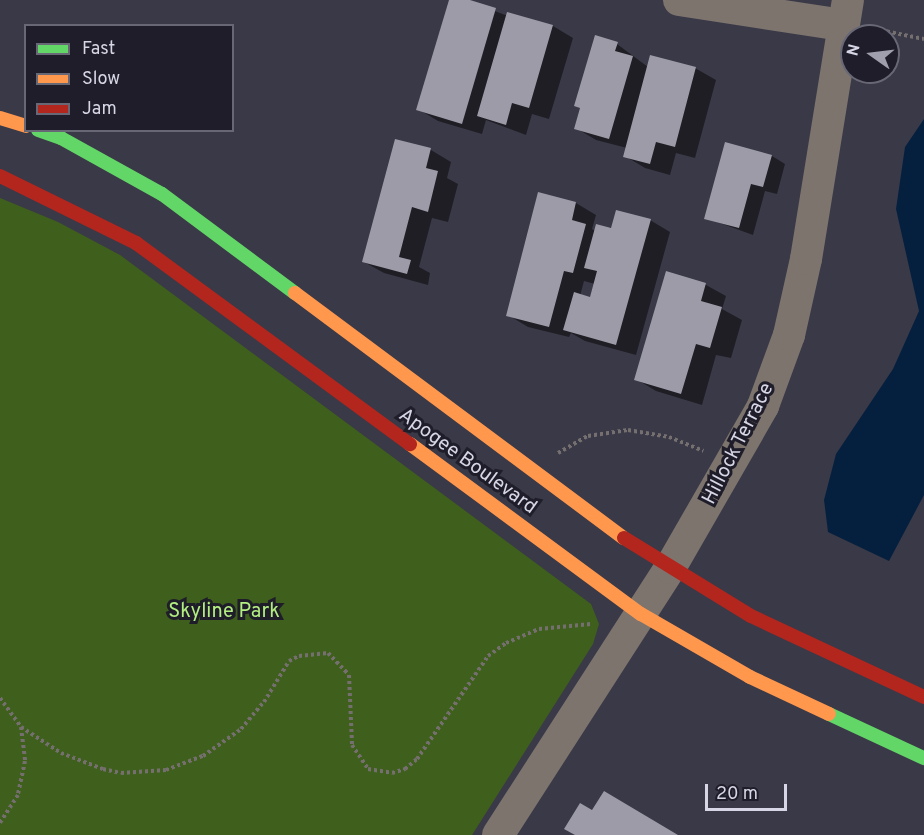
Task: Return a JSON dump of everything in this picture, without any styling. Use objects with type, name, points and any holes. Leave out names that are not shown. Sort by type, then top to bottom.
[{"type":"street","points":[[679,0],[846,12]]},
{"type":"street","name":"Hillock Terrace","points":[[498,835],[670,568],[763,406],[789,335],[806,259],[846,12]]},
{"type":"street","points":[[0,118],[24,125]]},
{"type":"street","name":"Apogee Boulevard","points":[[44,132],[61,138],[162,194],[642,551],[751,616],[924,697]]},
{"type":"street","name":"Apogee Boulevard","points":[[0,176],[75,210],[136,243],[641,614],[750,677],[924,758]]},
{"type":"path","points":[[900,34],[924,39]]},
{"type":"path","points":[[557,454],[588,436],[628,430],[669,437],[704,452]]},
{"type":"path","points":[[0,698],[21,727],[61,753],[103,769],[121,773],[166,770],[203,756],[241,729],[264,702],[289,662],[299,656],[328,653],[349,675],[352,745],[368,769],[392,773],[405,769],[417,759],[488,656],[539,628],[591,624]]},
{"type":"path","points":[[0,823],[11,810],[23,782],[21,727]]},
{"type":"green space","name":"Skyline Park","points":[[0,198],[58,222],[120,255],[591,604],[599,624],[593,644],[472,835],[0,835]]},
{"type":"water","points":[[924,119],[924,495],[889,561],[828,532],[824,500],[836,454],[893,369],[919,311],[896,209],[905,147]]},
{"type":"building","points":[[449,0],[470,0],[496,8],[462,124],[416,110]]},
{"type":"building","points":[[507,12],[553,25],[529,108],[512,103],[506,125],[477,116]]},
{"type":"building","points":[[595,35],[618,42],[615,51],[633,56],[609,139],[574,129],[580,108],[574,106]]},
{"type":"building","points":[[650,55],[696,67],[675,147],[656,142],[650,164],[623,157]]},
{"type":"building","points":[[395,139],[431,148],[426,168],[438,171],[428,212],[412,207],[399,257],[411,260],[407,274],[362,262]]},
{"type":"building","points":[[725,142],[772,155],[763,187],[751,184],[739,228],[704,219]]},
{"type":"building","points":[[538,192],[576,202],[572,220],[586,224],[573,273],[564,271],[549,327],[506,316]]},
{"type":"building","points":[[616,210],[651,219],[616,345],[563,330],[574,292],[590,297],[597,271],[584,268],[596,224],[611,228]]},
{"type":"building","points":[[666,271],[706,283],[701,301],[722,307],[710,348],[696,344],[681,394],[634,380]]},
{"type":"building","points":[[604,791],[678,835],[575,835],[564,829],[580,803],[592,810]]},
{"type":"traffic: fast","points":[[44,132],[61,138],[162,194],[295,293]]},
{"type":"traffic: fast","points":[[829,714],[924,758]]},
{"type":"traffic: slow","points":[[0,118],[24,125]]},
{"type":"traffic: slow","points":[[295,293],[624,538]]},
{"type":"traffic: slow","points":[[410,444],[641,614],[750,677],[829,714]]},
{"type":"traffic: jam","points":[[0,176],[136,243],[410,444]]},
{"type":"traffic: jam","points":[[624,538],[751,616],[924,697]]}]
